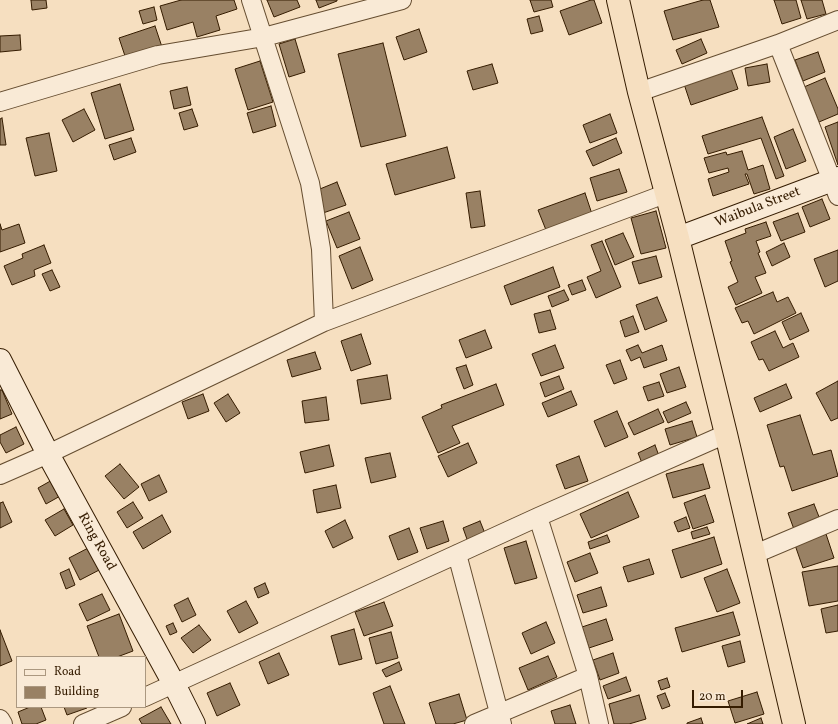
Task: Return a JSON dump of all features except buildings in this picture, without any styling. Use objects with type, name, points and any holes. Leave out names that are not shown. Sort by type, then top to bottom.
[{"type":"highway","points":[[618,0],[639,92],[665,194],[678,238],[726,434],[794,724]]},
{"type":"street","points":[[251,0],[310,183],[321,249],[324,322]]},
{"type":"street","points":[[0,102],[158,55],[264,37],[402,0]]},
{"type":"street","points":[[639,92],[778,44],[838,20]]},
{"type":"street","points":[[778,44],[835,185]]},
{"type":"street","name":"Waibula Street","points":[[678,238],[835,185]]},
{"type":"street","points":[[0,475],[48,454],[324,322],[665,194]]},
{"type":"street","name":"Ring Road","points":[[0,360],[48,454],[174,684],[194,724]]},
{"type":"street","points":[[146,697],[538,517],[726,434]]},
{"type":"street","points":[[538,517],[588,676],[600,724]]},
{"type":"street","points":[[755,554],[838,519]]},
{"type":"street","points":[[457,554],[501,719]]},
{"type":"street","points":[[474,724],[501,719],[588,676]]},
{"type":"street","points":[[83,724],[120,708]]},
{"type":"street","points":[[0,719],[3,724]]}]
